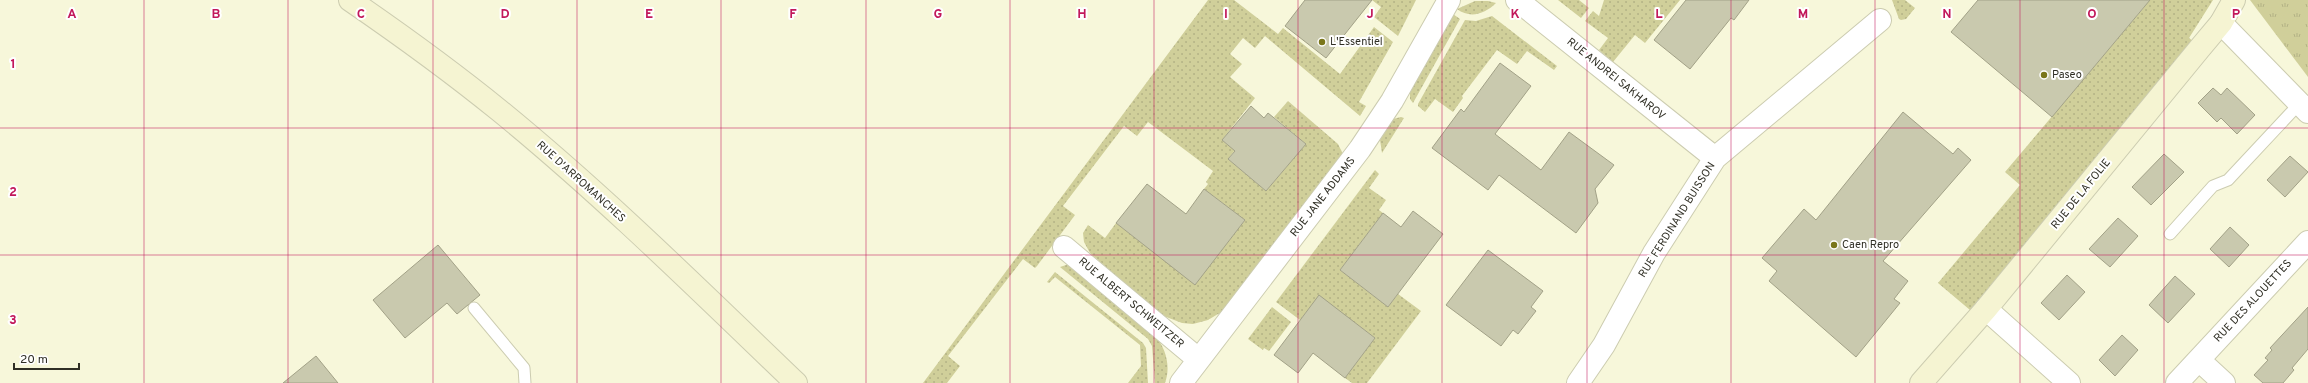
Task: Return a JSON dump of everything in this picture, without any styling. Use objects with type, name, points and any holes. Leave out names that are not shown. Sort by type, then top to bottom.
[{"type":"main road","name":"RUE D'ARROMANCHES","points":[[350,0],[408,40],[500,111],[551,154],[626,221],[796,383]]},
{"type":"main road","name":"RUE DE LA FOLIE","points":[[1921,383],[1986,309],[2221,22],[2234,0]]},
{"type":"street","name":"RUE JANE ADDAMS","points":[[1181,383],[1360,149],[1392,101],[1449,0]]},
{"type":"street","name":"RUE ANDREI SAKHAROV","points":[[1516,0],[1715,158]]},
{"type":"street","name":"RUE FERDINAND BUISSON","points":[[1578,383],[1604,345],[1654,253],[1715,158],[1880,20]]},
{"type":"street","points":[[2221,22],[2304,108]]},
{"type":"street","name":"RUE DES ALOUETTES","points":[[2177,383],[2308,242]]},
{"type":"street","name":"RUE ALBERT SCHWEITZER","points":[[1064,247],[1198,359]]},
{"type":"street","points":[[1986,309],[2069,383]]},
{"type":"street","points":[[2199,360],[2224,383]]},
{"type":"lane","points":[[2170,234],[2213,186],[2228,180],[2304,108]]},
{"type":"lane","points":[[474,308],[524,368],[525,383]]},
{"type":"green space","points":[[1208,0],[1234,0],[1278,34],[1283,28],[1340,74],[1374,27],[1393,42],[1359,102],[1366,106],[1360,116],[1265,36],[1255,48],[1243,38],[1230,54],[1242,64],[1230,77],[1255,98],[1222,140],[1230,147],[1234,142],[1238,146],[1228,159],[1266,191],[1306,144],[1274,117],[1288,101],[1338,144],[1343,154],[1223,311],[1208,320],[1193,324],[1182,323],[1161,315],[1090,253],[1084,242],[1083,233],[1088,225],[1105,238],[1116,223],[1195,284],[1245,220],[1204,189],[1208,184],[1206,182],[1213,171],[1148,122],[1137,136],[1124,126],[1063,206],[1075,215],[1037,266],[1035,268],[1023,259],[948,356],[960,366],[947,383],[923,383]]},
{"type":"green space","points":[[1372,0],[1416,0],[1398,36],[1374,17],[1381,7]]},
{"type":"green space","points":[[1558,0],[1579,0],[1589,8],[1581,18]]},
{"type":"green space","points":[[1604,0],[1680,0],[1645,43],[1635,35],[1613,62],[1599,50],[1608,38],[1585,21],[1593,11],[1599,16]]},
{"type":"green space","points":[[1892,0],[1905,0],[1915,8],[1906,19],[1901,20],[1899,19]]},
{"type":"green space","points":[[2140,0],[2213,0],[2189,38],[2194,42],[1970,310],[1938,283],[2020,185],[2005,172],[2146,5]]},
{"type":"green space","points":[[2250,0],[2308,0],[2308,77]]},
{"type":"green space","points":[[1475,1],[1488,1],[1496,3],[1487,10],[1477,14],[1467,14],[1457,9]]},
{"type":"green space","points":[[1453,14],[1460,19],[1413,103],[1410,99],[1410,90]]},
{"type":"green space","points":[[1492,16],[1557,66],[1554,70],[1527,51],[1517,64],[1497,50],[1462,96],[1463,98],[1453,112],[1435,99],[1425,112],[1418,106],[1418,104],[1465,20],[1476,21]]},
{"type":"green space","points":[[1401,117],[1404,118],[1382,153],[1380,140],[1393,119]]},
{"type":"green space","points":[[1375,170],[1379,174],[1369,188],[1386,200],[1379,210],[1383,213],[1340,270],[1388,307],[1398,294],[1421,311],[1367,383],[1352,383],[1345,378],[1375,338],[1319,296],[1300,320],[1276,302]]},
{"type":"green space","points":[[1069,264],[1155,335],[1165,352],[1168,370],[1165,383],[1155,383],[1152,346],[1148,339],[1060,267]]},
{"type":"green space","points":[[1055,272],[1143,343],[1146,348],[1148,383],[1128,383],[1141,366],[1140,345],[1055,277],[1049,283],[1047,282]]},
{"type":"green space","points":[[1272,307],[1291,322],[1269,351],[1264,348],[1263,350],[1248,339]]},
{"type":"building","name":"L'Essentiel","points":[[1305,0],[1372,0],[1326,58],[1285,26]]},
{"type":"building","points":[[1686,0],[1749,0],[1734,20],[1731,18],[1690,69],[1654,40]]},
{"type":"building","name":"Paseo","points":[[1978,0],[2150,0],[2052,117],[1951,32]]},
{"type":"building","points":[[1500,63],[1531,86],[1495,134],[1541,170],[1569,132],[1614,165],[1595,189],[1598,203],[1576,233],[1499,175],[1488,190],[1432,148],[1461,109],[1464,112]]},
{"type":"building","points":[[2213,88],[2221,95],[2227,88],[2255,115],[2237,134],[2221,118],[2217,122],[2198,103]]},
{"type":"building","points":[[1251,106],[1264,118],[1268,113],[1306,144],[1266,191],[1228,159],[1235,151],[1222,140]]},
{"type":"building","name":"Caen Repro","points":[[1903,112],[1953,154],[1958,148],[1971,160],[1883,261],[1908,281],[1894,299],[1900,303],[1856,357],[1769,281],[1777,271],[1762,258],[1804,209],[1816,220]]},
{"type":"building","points":[[2164,154],[2184,172],[2151,205],[2132,187]]},
{"type":"building","points":[[2290,156],[2308,172],[2285,197],[2267,180]]},
{"type":"building","points":[[1147,184],[1186,214],[1204,189],[1245,220],[1195,285],[1116,223]]},
{"type":"building","points":[[1413,211],[1443,234],[1388,307],[1340,270],[1383,213],[1401,227]]},
{"type":"building","points":[[2118,218],[2138,236],[2110,267],[2089,249]]},
{"type":"building","points":[[2230,227],[2249,245],[2229,267],[2210,249]]},
{"type":"building","points":[[438,245],[480,295],[457,314],[447,303],[405,338],[373,300]]},
{"type":"building","points":[[1488,250],[1543,291],[1531,307],[1536,311],[1518,334],[1513,330],[1501,346],[1446,305]]},
{"type":"building","points":[[2067,275],[2085,292],[2059,320],[2041,303]]},
{"type":"building","points":[[2175,276],[2195,294],[2168,323],[2149,305]]},
{"type":"building","points":[[1319,295],[1375,338],[1345,378],[1313,353],[1298,373],[1274,355]]},
{"type":"building","points":[[2308,307],[2308,349],[2292,368],[2294,370],[2283,383],[2263,383],[2254,375],[2268,360],[2265,358],[2272,350],[2270,348]]},
{"type":"building","points":[[2122,335],[2138,350],[2115,376],[2099,360]]},
{"type":"building","points":[[316,356],[338,383],[283,383]]},
{"type":"place","name":"L'Essentiel","points":[[1322,42]]},
{"type":"place","name":"Paseo","points":[[2044,75]]},
{"type":"place","name":"Caen Repro","points":[[1834,245]]}]
